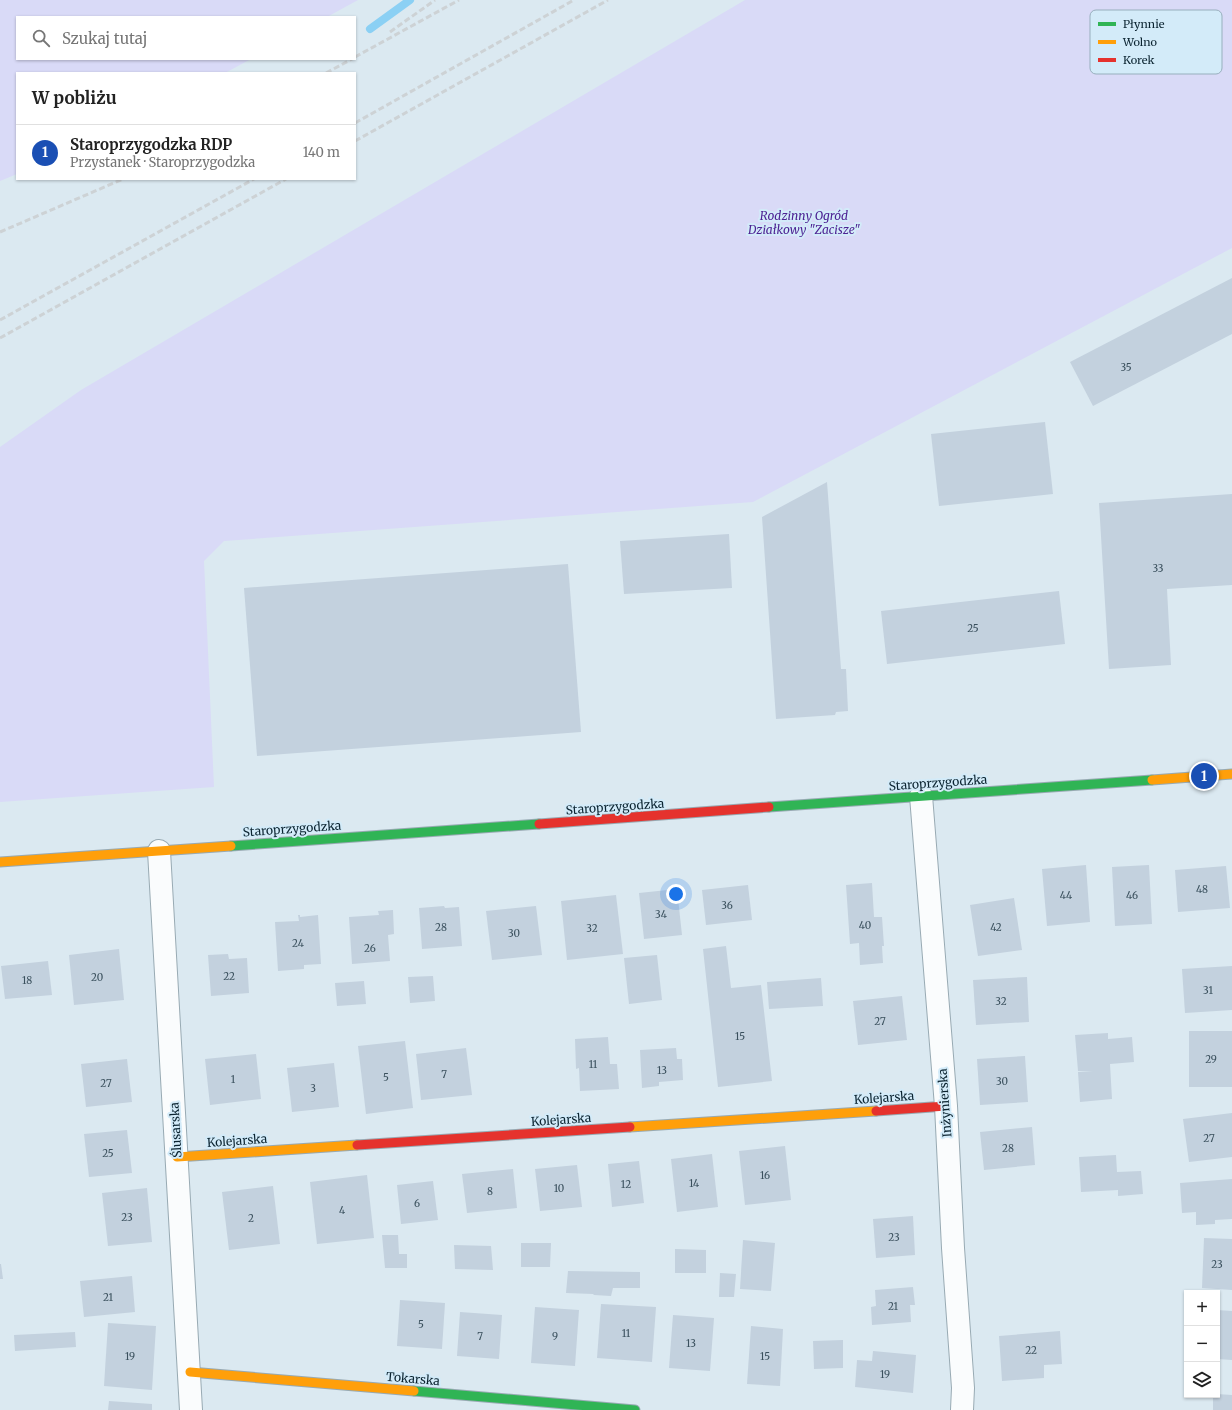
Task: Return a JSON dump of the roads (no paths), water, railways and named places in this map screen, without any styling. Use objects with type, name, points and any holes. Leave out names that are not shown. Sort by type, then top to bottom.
[{"type":"street","name":"Staroprzygodzka","points":[[0,862],[1232,774]]},
{"type":"street","name":"Inżynierska","points":[[921,796],[946,1106],[953,1248],[963,1388],[962,1410]]},
{"type":"street","name":"Ślusarska","points":[[159,851],[191,1410]]},
{"type":"street","name":"Kolejarska","points":[[177,1157],[946,1106]]},
{"type":"street","name":"Tokarska","points":[[190,1372],[584,1408],[635,1410]]},
{"type":"waterway","points":[[370,29],[410,0]]},
{"type":"railway","points":[[390,32],[435,0]]},
{"type":"railway","points":[[356,56],[459,0]]},
{"type":"railway","points":[[356,122],[574,0]]},
{"type":"railway","points":[[356,140],[608,0]]},
{"type":"railway","points":[[328,72],[350,60]]},
{"type":"railway","points":[[0,232],[121,180]]},
{"type":"railway","points":[[0,320],[252,180]]},
{"type":"railway","points":[[0,338],[284,180]]},
{"type":"place","name":"Staroprzygodzka RDP","points":[[1204,776]]},
{"type":"park label","name":"Rodzinny Ogród Działkowy \"Zacisze\"","points":[[804,223]]}]
